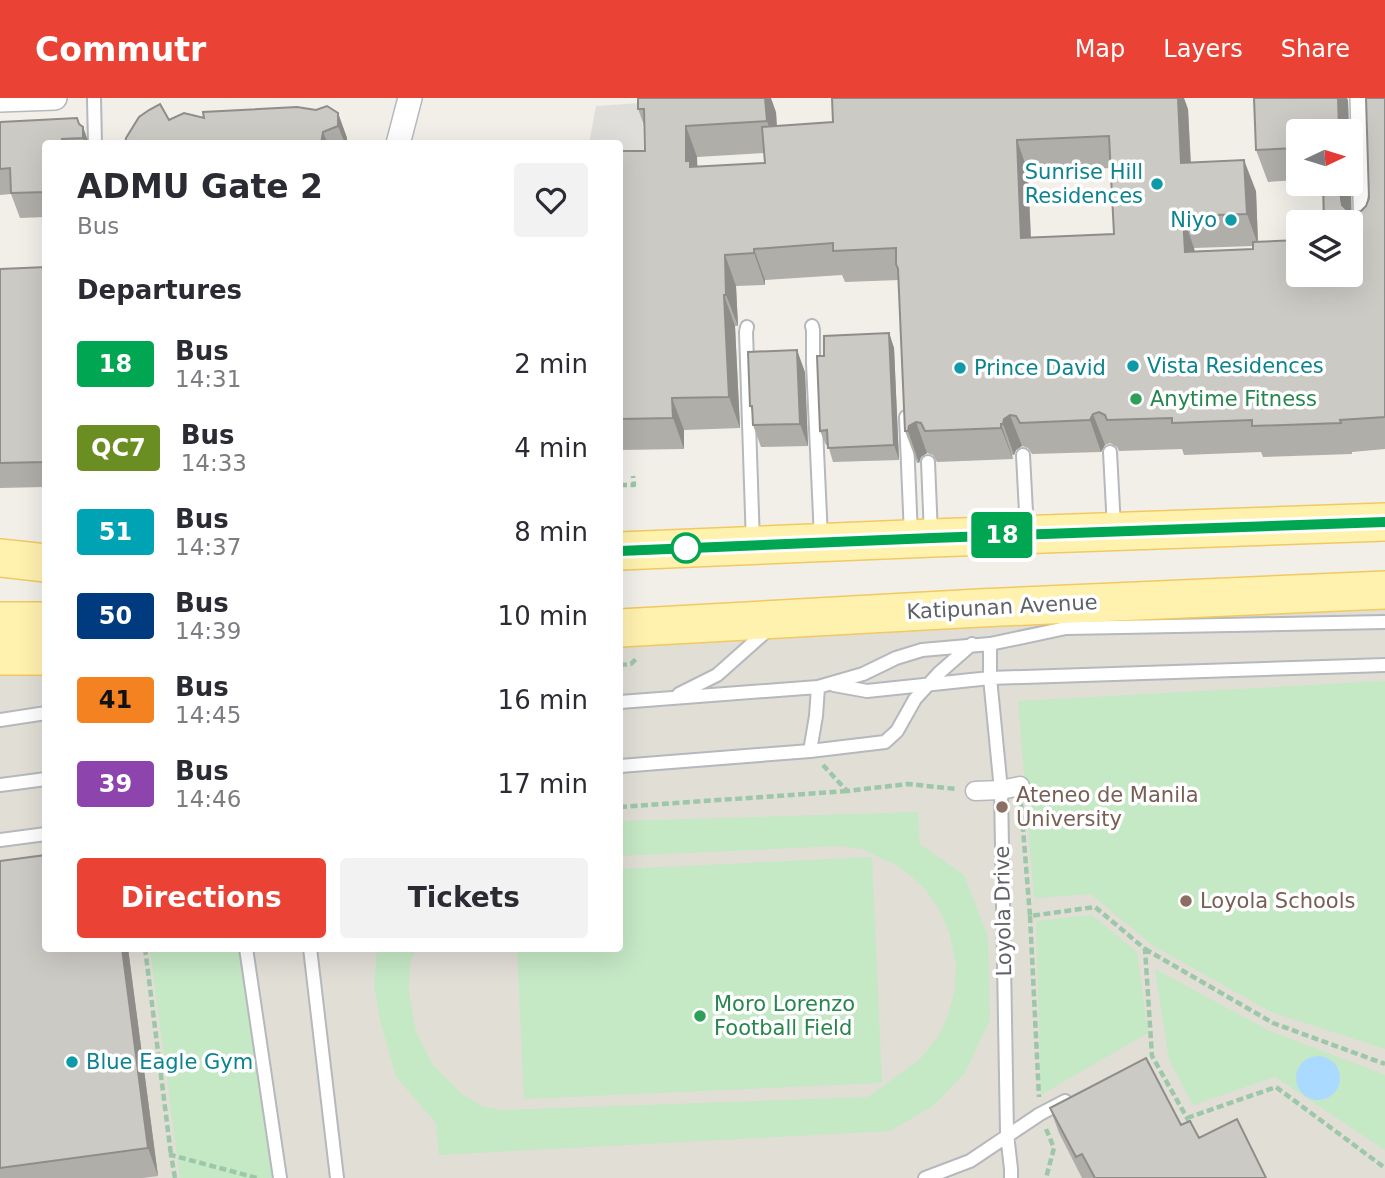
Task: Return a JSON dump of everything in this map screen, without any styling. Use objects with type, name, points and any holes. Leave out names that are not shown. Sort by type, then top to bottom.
[{"type":"main road","points":[[623,551],[1385,522]]},
{"type":"main road","points":[[0,558],[42,563]]},
{"type":"main road","points":[[0,570],[42,569]]},
{"type":"main road","name":"Katipunan Avenue","points":[[623,628],[992,607],[1385,590]]},
{"type":"main road","points":[[0,621],[42,621]]},
{"type":"main road","points":[[0,656],[42,656]]},
{"type":"street","points":[[0,100],[55,98]]},
{"type":"street","points":[[399,140],[410,98]]},
{"type":"street","points":[[1362,98],[1366,230]]},
{"type":"street","points":[[975,791],[1020,786]]},
{"type":"lane","points":[[94,98],[95,140]]},
{"type":"lane","points":[[811,326],[813,330],[806,363],[822,543]]},
{"type":"lane","points":[[747,327],[754,365],[753,546]]},
{"type":"lane","points":[[905,410],[921,538]]},
{"type":"lane","points":[[1110,452],[1114,531]]},
{"type":"lane","points":[[1023,455],[1027,535]]},
{"type":"lane","points":[[921,538],[928,462]]},
{"type":"lane","points":[[673,698],[717,675],[779,620]]},
{"type":"lane","points":[[825,686],[922,650],[990,644],[1066,628],[1385,622]]},
{"type":"lane","name":"Loyola Drive","points":[[990,644],[990,678],[1001,790],[1007,1134],[1011,1178]]},
{"type":"lane","points":[[623,766],[810,751],[885,742],[897,731],[915,699],[972,645]]},
{"type":"lane","points":[[623,702],[825,686],[867,691],[990,678],[1385,665]]},
{"type":"lane","points":[[810,751],[825,686]]},
{"type":"lane","points":[[0,720],[42,714]]},
{"type":"lane","points":[[0,785],[42,780]]},
{"type":"lane","points":[[0,840],[42,835]]},
{"type":"lane","points":[[247,952],[281,1178]]},
{"type":"lane","points":[[310,952],[337,1178]]},
{"type":"lane","points":[[925,1178],[970,1161],[1007,1134],[1073,1096]]},
{"type":"path","points":[[623,485],[634,485],[633,476]]},
{"type":"path","points":[[623,665],[631,664]]},
{"type":"path","points":[[810,751],[847,791]]},
{"type":"path","points":[[623,807],[908,785],[975,791]]},
{"type":"path","points":[[1020,786],[1040,1114],[1054,1148],[1046,1178]]},
{"type":"path","points":[[1030,916],[1095,907],[1145,949],[1273,1023],[1385,1064]]},
{"type":"path","points":[[1145,949],[1152,1056],[1194,1131]]},
{"type":"path","points":[[146,952],[175,1178]]},
{"type":"path","points":[[1187,1118],[1276,1087],[1385,1168]]},
{"type":"path","points":[[172,1156],[257,1178]]},
{"type":"shaded area","points":[[642,103],[647,279],[623,280],[623,140],[590,140],[596,106]]},
{"type":"shaded area","name":"Ateneo de Manila University","points":[[1385,605],[1385,1178],[0,1178],[0,665],[42,665],[42,952],[623,952],[623,644]]},
{"type":"green space","points":[[1385,681],[1385,1049],[1271,1012],[1152,945],[1091,894],[1034,898],[1018,701]]},
{"type":"green space","points":[[918,812],[920,844],[964,875],[988,936],[990,1020],[965,1073],[933,1106],[890,1131],[439,1155],[436,1123],[396,1077],[380,1020],[374,984],[377,952],[414,952],[410,963],[409,994],[416,1031],[433,1065],[462,1094],[482,1106],[504,1110],[868,1097],[920,1059],[939,1035],[955,989],[956,964],[949,932],[940,911],[926,890],[894,864],[862,849],[838,846],[623,856],[623,821]]},
{"type":"green space","name":"Moro Lorenzo Football Field","points":[[872,857],[882,1083],[524,1099],[517,952],[623,952],[623,869]]},
{"type":"green space","points":[[1092,915],[1137,952],[1148,1033],[1041,1095],[1036,921]]},
{"type":"green space","points":[[150,952],[242,952],[275,1178],[180,1178]]},
{"type":"green space","points":[[1155,969],[1268,1030],[1385,1075],[1385,1150],[1275,1077],[1193,1105],[1169,1060]]},
{"type":"water","points":[[1318,1056],[1333,1063],[1340,1078],[1333,1093],[1318,1100],[1303,1093],[1296,1078],[1303,1063]]},
{"type":"building","points":[[638,98],[765,98],[767,121],[686,126],[686,161],[690,161],[690,167],[765,163],[762,127],[833,122],[832,98],[1178,98],[1181,163],[1244,160],[1247,214],[1183,216],[1185,252],[1253,249],[1253,242],[1286,241],[1286,287],[1363,287],[1362,210],[1369,198],[1366,98],[1385,98],[1385,417],[1340,420],[1341,423],[1252,426],[1252,420],[1172,423],[1172,418],[1107,420],[1105,415],[1099,412],[1093,414],[1090,420],[1020,423],[1016,416],[1010,415],[1004,419],[1001,428],[925,431],[921,423],[916,422],[905,431],[896,248],[833,251],[833,243],[754,249],[754,253],[725,255],[724,295],[729,397],[672,398],[673,418],[623,419],[623,151],[645,151],[644,109],[638,109]],"holes":[[[1109,136],[1114,234],[1021,238],[1017,140]]]},
{"type":"building","points":[[1254,98],[1338,98],[1339,119],[1286,119],[1286,149],[1256,150]]},
{"type":"building","points":[[160,104],[169,120],[184,113],[204,118],[203,112],[297,107],[316,110],[327,106],[338,113],[338,126],[323,132],[322,140],[126,140],[139,117]]},
{"type":"building","points":[[77,118],[83,127],[83,138],[42,140],[42,192],[11,193],[10,168],[0,169],[0,122]]},
{"type":"building","points":[[1323,196],[1341,196],[1342,205],[1347,210],[1324,210]]},
{"type":"building","points":[[42,267],[42,462],[0,463],[0,269]]},
{"type":"building","points":[[889,333],[894,445],[828,448],[827,430],[820,431],[817,356],[824,356],[824,336]]},
{"type":"building","points":[[797,350],[800,424],[753,425],[748,352]]},
{"type":"building","name":"Blue Eagle Gym","points":[[42,856],[42,952],[123,952],[148,1148],[0,1168],[0,861]]},
{"type":"building","points":[[1146,1058],[1181,1125],[1190,1121],[1199,1138],[1237,1119],[1266,1178],[1095,1178],[1082,1154],[1076,1157],[1050,1108]]},
{"type":"bus line","name":"18","points":[[623,551],[1385,522]]},
{"type":"place","name":"Sunrise Hill Residences","points":[[1157,184]]},
{"type":"place","name":"Niyo","points":[[1231,220]]},
{"type":"place","name":"Vista Residences","points":[[1133,366]]},
{"type":"place","name":"Prince David","points":[[960,368]]},
{"type":"place","name":"Anytime Fitness","points":[[1136,399]]},
{"type":"place","name":"Ateneo de Manila University","points":[[1002,807]]},
{"type":"place","name":"Loyola Schools","points":[[1186,901]]},
{"type":"place","name":"Moro Lorenzo Football Field","points":[[700,1016]]},
{"type":"place","name":"Blue Eagle Gym","points":[[72,1062]]}]
